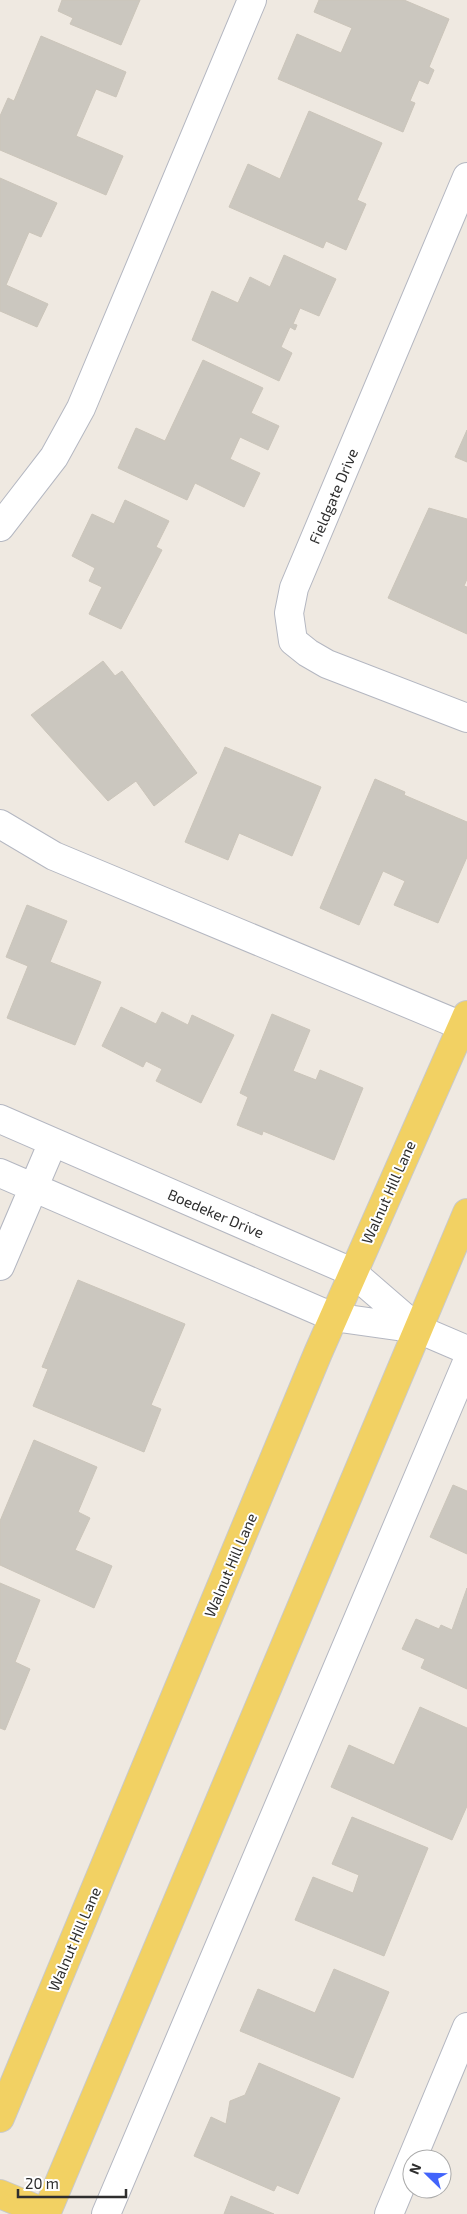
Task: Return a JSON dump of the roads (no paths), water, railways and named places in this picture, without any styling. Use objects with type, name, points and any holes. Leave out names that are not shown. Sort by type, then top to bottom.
[{"type":"main road","name":"Walnut Hill Lane","points":[[0,2118],[352,1272],[464,1020]]},
{"type":"main road","points":[[0,2194],[46,2214],[467,1213]]},
{"type":"street","points":[[0,527],[54,457],[81,408],[252,0]]},
{"type":"street","name":"Fieldgate Drive","points":[[467,177],[294,588],[289,613],[293,641],[308,653],[327,664],[467,718]]},
{"type":"street","points":[[0,824],[54,856],[464,1020]]},
{"type":"street","name":"Boedeker Drive","points":[[0,1119],[352,1272],[418,1329]]},
{"type":"street","points":[[0,1266],[53,1142]]},
{"type":"street","name":"Boedeker Drive","points":[[0,1173],[334,1317],[418,1329],[467,1350]]},
{"type":"street","points":[[106,2214],[467,1362]]},
{"type":"street","points":[[389,2214],[467,2027]]}]
